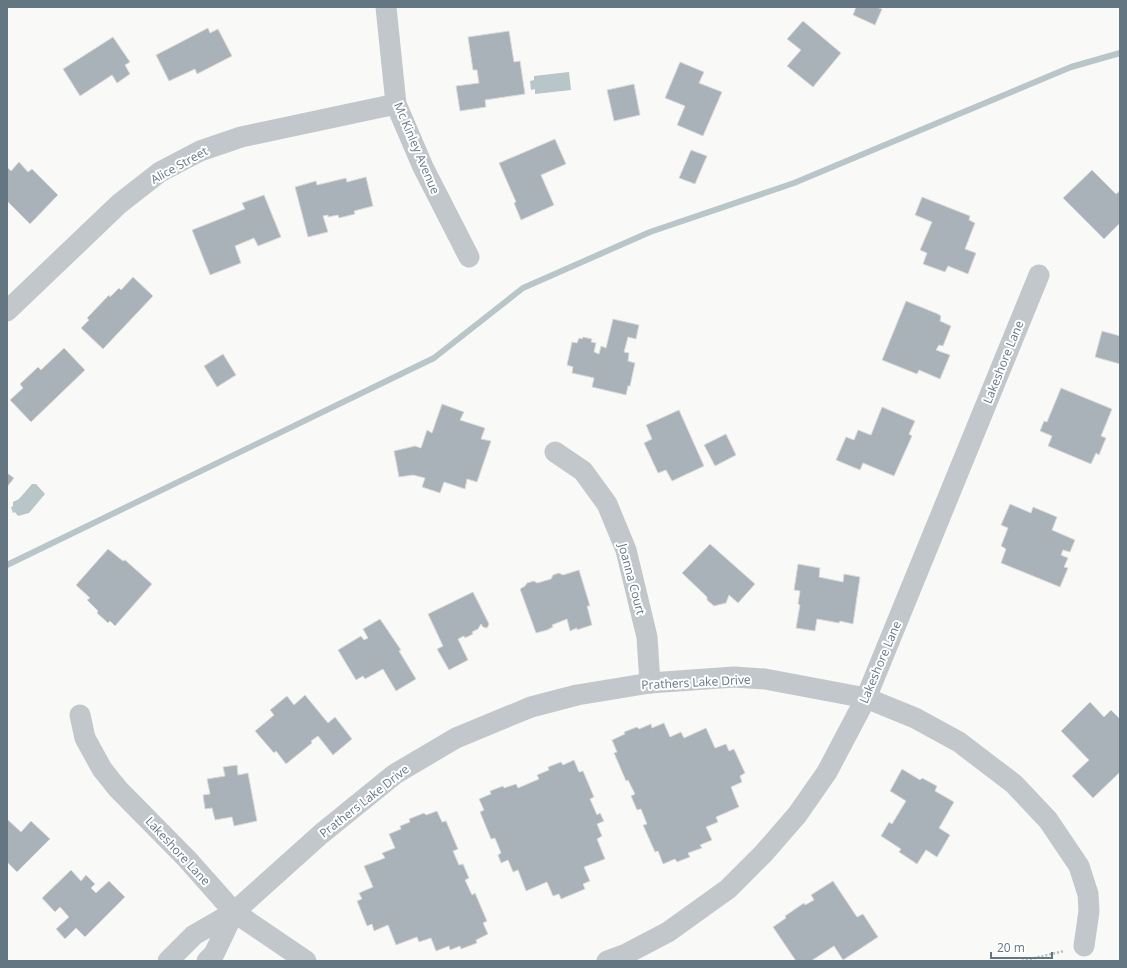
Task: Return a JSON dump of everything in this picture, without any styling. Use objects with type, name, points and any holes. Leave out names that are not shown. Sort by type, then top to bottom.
[{"type":"street","name":"Mc Kinley Avenue","points":[[386,7],[396,104],[423,166],[469,257]]},
{"type":"street","name":"Alice Street","points":[[7,311],[119,204],[167,168],[200,151],[241,137],[396,104]]},
{"type":"street","name":"Lakeshore Lane","points":[[607,961],[626,954],[668,932],[728,889],[763,854],[797,815],[827,772],[866,698],[1039,275]]},
{"type":"street","name":"Joanna Court","points":[[555,452],[583,472],[607,504],[626,550],[647,637],[650,683]]},
{"type":"street","name":"Prathers Lake Drive","points":[[168,961],[194,935],[234,912],[321,834],[395,774],[456,738],[531,707],[577,695],[650,683],[734,677],[765,679],[866,698],[915,718],[959,742],[1014,784],[1048,820],[1079,866],[1088,894],[1089,911],[1084,946]]},
{"type":"street","name":"Lakeshore Lane","points":[[80,715],[85,738],[102,769],[118,789],[187,859],[234,912],[306,961]]},
{"type":"street","name":"Prathers Lake Drive","points":[[207,961],[214,954],[234,912]]},
{"type":"path","points":[[1022,961],[1084,946]]},
{"type":"shaded area","points":[[569,72],[571,90],[535,94],[535,89],[531,90],[530,81],[534,80],[534,76]]},
{"type":"shaded area","points":[[32,484],[36,484],[45,494],[29,513],[18,516],[15,512],[13,513],[11,507],[13,506],[13,502],[19,499]]},
{"type":"building","points":[[856,7],[876,7],[882,9],[875,25],[853,15]]},
{"type":"building","points":[[803,21],[841,53],[813,87],[787,66],[801,50],[787,39]]},
{"type":"building","points":[[208,28],[210,33],[218,29],[232,56],[197,74],[195,69],[169,81],[156,55]]},
{"type":"building","points":[[509,31],[514,62],[520,61],[525,94],[485,100],[486,107],[460,111],[456,86],[479,83],[477,70],[473,70],[468,37]]},
{"type":"building","points":[[113,37],[130,62],[125,65],[130,74],[117,83],[112,75],[80,96],[63,69]]},
{"type":"building","points":[[680,62],[704,72],[699,83],[722,92],[703,136],[677,125],[685,106],[665,98]]},
{"type":"building","points":[[634,84],[640,115],[614,121],[607,90]]},
{"type":"building","points":[[555,139],[566,164],[541,175],[554,205],[521,220],[514,203],[516,202],[499,163]]},
{"type":"building","points":[[691,150],[707,156],[695,184],[679,178]]},
{"type":"building","points":[[19,162],[28,172],[32,169],[58,195],[30,224],[7,201],[7,167],[11,171]]},
{"type":"building","points":[[1092,170],[1116,194],[1120,191],[1120,223],[1104,239],[1063,198]]},
{"type":"building","points":[[366,177],[373,206],[354,211],[355,214],[339,218],[338,215],[328,217],[328,215],[323,216],[328,232],[308,237],[295,187],[316,181],[317,185],[346,178],[347,182]]},
{"type":"building","points":[[264,195],[281,237],[258,246],[254,238],[235,246],[241,263],[210,275],[192,230],[245,209],[242,203]]},
{"type":"building","points":[[922,197],[970,216],[969,220],[975,223],[965,249],[976,253],[968,274],[948,266],[945,272],[923,264],[927,253],[920,250],[932,222],[915,215]]},
{"type":"building","points":[[133,277],[153,296],[103,349],[81,328],[89,320],[87,318],[109,295],[110,297],[119,288],[121,290]]},
{"type":"building","points":[[906,301],[938,314],[941,316],[940,321],[951,326],[943,346],[939,345],[936,350],[950,355],[940,379],[919,370],[917,374],[882,360]]},
{"type":"building","points":[[613,319],[639,325],[636,339],[628,337],[624,352],[629,353],[628,361],[635,363],[630,386],[628,386],[626,395],[592,387],[594,378],[572,373],[573,367],[567,365],[572,342],[577,343],[579,338],[582,339],[583,337],[592,339],[591,342],[596,343],[594,352],[599,354],[601,346],[606,348]]},
{"type":"building","points":[[1102,331],[1120,336],[1120,364],[1095,357]]},
{"type":"building","points":[[64,348],[85,370],[31,422],[10,400],[23,388],[20,384],[38,367],[41,370]]},
{"type":"building","points":[[223,354],[236,375],[217,387],[204,366]]},
{"type":"building","points":[[1061,388],[1112,409],[1101,436],[1106,438],[1099,455],[1096,453],[1091,464],[1048,446],[1052,436],[1040,431],[1044,421],[1047,422]]},
{"type":"building","points":[[442,404],[464,412],[460,420],[485,428],[481,439],[491,441],[477,482],[467,479],[465,489],[444,482],[440,493],[422,487],[425,478],[413,475],[399,477],[394,451],[415,446],[421,448],[427,430],[432,433]]},
{"type":"building","points":[[882,407],[915,421],[909,434],[912,436],[894,476],[863,463],[860,470],[836,460],[846,437],[854,440],[858,430],[871,435]]},
{"type":"building","points":[[679,410],[704,466],[672,481],[666,470],[658,473],[644,443],[652,439],[646,425]]},
{"type":"building","points":[[726,434],[736,455],[715,466],[704,445]]},
{"type":"building","points":[[7,473],[14,478],[7,487]]},
{"type":"building","points":[[1010,504],[1031,513],[1033,507],[1057,517],[1052,530],[1075,540],[1070,552],[1063,550],[1061,555],[1068,558],[1064,567],[1068,568],[1060,587],[1001,563],[1006,549],[1001,546],[1008,528],[1001,525]]},
{"type":"building","points":[[710,544],[755,584],[738,603],[729,595],[726,603],[714,606],[707,600],[707,597],[682,573]]},
{"type":"building","points":[[108,549],[123,561],[125,560],[152,584],[115,626],[110,621],[108,623],[97,613],[98,611],[87,600],[90,598],[76,585]]},
{"type":"building","points":[[798,564],[820,568],[819,577],[843,582],[844,574],[860,577],[853,624],[817,619],[815,631],[796,628],[800,605],[798,604],[800,591],[794,590]]},
{"type":"building","points":[[579,570],[590,606],[587,606],[592,625],[570,631],[567,619],[552,625],[553,627],[547,630],[536,633],[520,589],[527,583],[534,581],[537,583],[551,579],[553,575],[559,573],[563,575]]},
{"type":"building","points":[[473,592],[489,624],[487,628],[483,627],[481,624],[478,629],[472,632],[473,634],[465,638],[464,636],[458,639],[468,660],[449,670],[437,649],[443,646],[428,614]]},
{"type":"building","points":[[380,619],[401,650],[399,651],[416,679],[396,691],[383,669],[365,679],[363,676],[356,680],[338,650],[361,636],[364,640],[368,638],[363,629]]},
{"type":"building","points":[[305,695],[328,723],[335,717],[352,739],[333,755],[318,736],[311,741],[312,743],[286,764],[276,751],[274,753],[255,731],[274,715],[270,710],[287,696],[294,705]]},
{"type":"building","points":[[1090,702],[1104,717],[1111,710],[1120,719],[1120,772],[1093,798],[1072,776],[1089,760],[1061,731]]},
{"type":"building","points":[[664,723],[670,737],[681,732],[684,738],[706,728],[715,748],[726,744],[729,751],[734,749],[745,773],[740,776],[742,782],[731,787],[739,807],[716,817],[718,822],[706,827],[712,840],[700,845],[702,848],[688,853],[690,857],[677,862],[675,859],[663,864],[658,851],[655,852],[643,825],[647,824],[641,809],[637,810],[631,796],[635,794],[628,780],[626,781],[614,753],[617,752],[612,740],[625,734],[624,732],[637,727],[639,729],[651,724],[652,728]]},
{"type":"building","points":[[574,760],[579,772],[583,771],[594,797],[590,799],[597,815],[600,813],[604,821],[597,824],[602,836],[597,839],[605,859],[584,867],[590,881],[583,884],[585,889],[561,899],[559,894],[553,896],[547,882],[526,891],[518,870],[513,872],[508,860],[501,863],[498,855],[501,853],[495,838],[491,839],[480,812],[484,810],[479,799],[491,794],[490,791],[503,786],[504,788],[516,784],[518,788],[539,779],[537,775],[549,770],[548,767],[561,762],[563,765]]},
{"type":"building","points":[[237,765],[238,775],[248,773],[257,821],[234,826],[232,817],[215,820],[212,808],[205,809],[203,795],[210,794],[207,779],[225,776],[223,767]]},
{"type":"building","points":[[902,769],[920,780],[922,778],[937,786],[935,791],[954,802],[939,828],[950,835],[937,857],[926,850],[917,864],[899,852],[901,849],[881,836],[889,822],[892,824],[906,801],[890,791]]},
{"type":"building","points":[[437,811],[442,822],[446,821],[458,849],[453,851],[459,865],[463,864],[469,878],[465,880],[472,895],[475,893],[487,921],[483,923],[488,934],[476,940],[477,943],[461,949],[460,946],[450,950],[449,946],[436,951],[431,938],[419,942],[417,937],[396,945],[388,925],[374,931],[372,924],[367,926],[357,901],[362,899],[359,893],[373,887],[364,866],[385,858],[382,853],[395,848],[389,834],[401,829],[400,826],[410,822],[409,819],[424,813],[426,815]]},
{"type":"building","points":[[7,819],[21,832],[31,821],[50,839],[17,872],[7,862]]},
{"type":"building","points":[[71,870],[81,881],[86,875],[95,884],[91,888],[96,893],[109,881],[125,897],[85,937],[76,928],[65,939],[56,929],[69,917],[60,907],[55,912],[42,898]]},
{"type":"building","points":[[833,881],[857,917],[863,914],[878,937],[843,960],[834,946],[811,961],[796,961],[773,927],[786,918],[785,916],[804,903],[805,905],[814,900],[811,895]]},
{"type":"waterway","points":[[7,565],[434,358],[523,288],[650,232],[794,183],[1071,67],[1120,53]]}]
